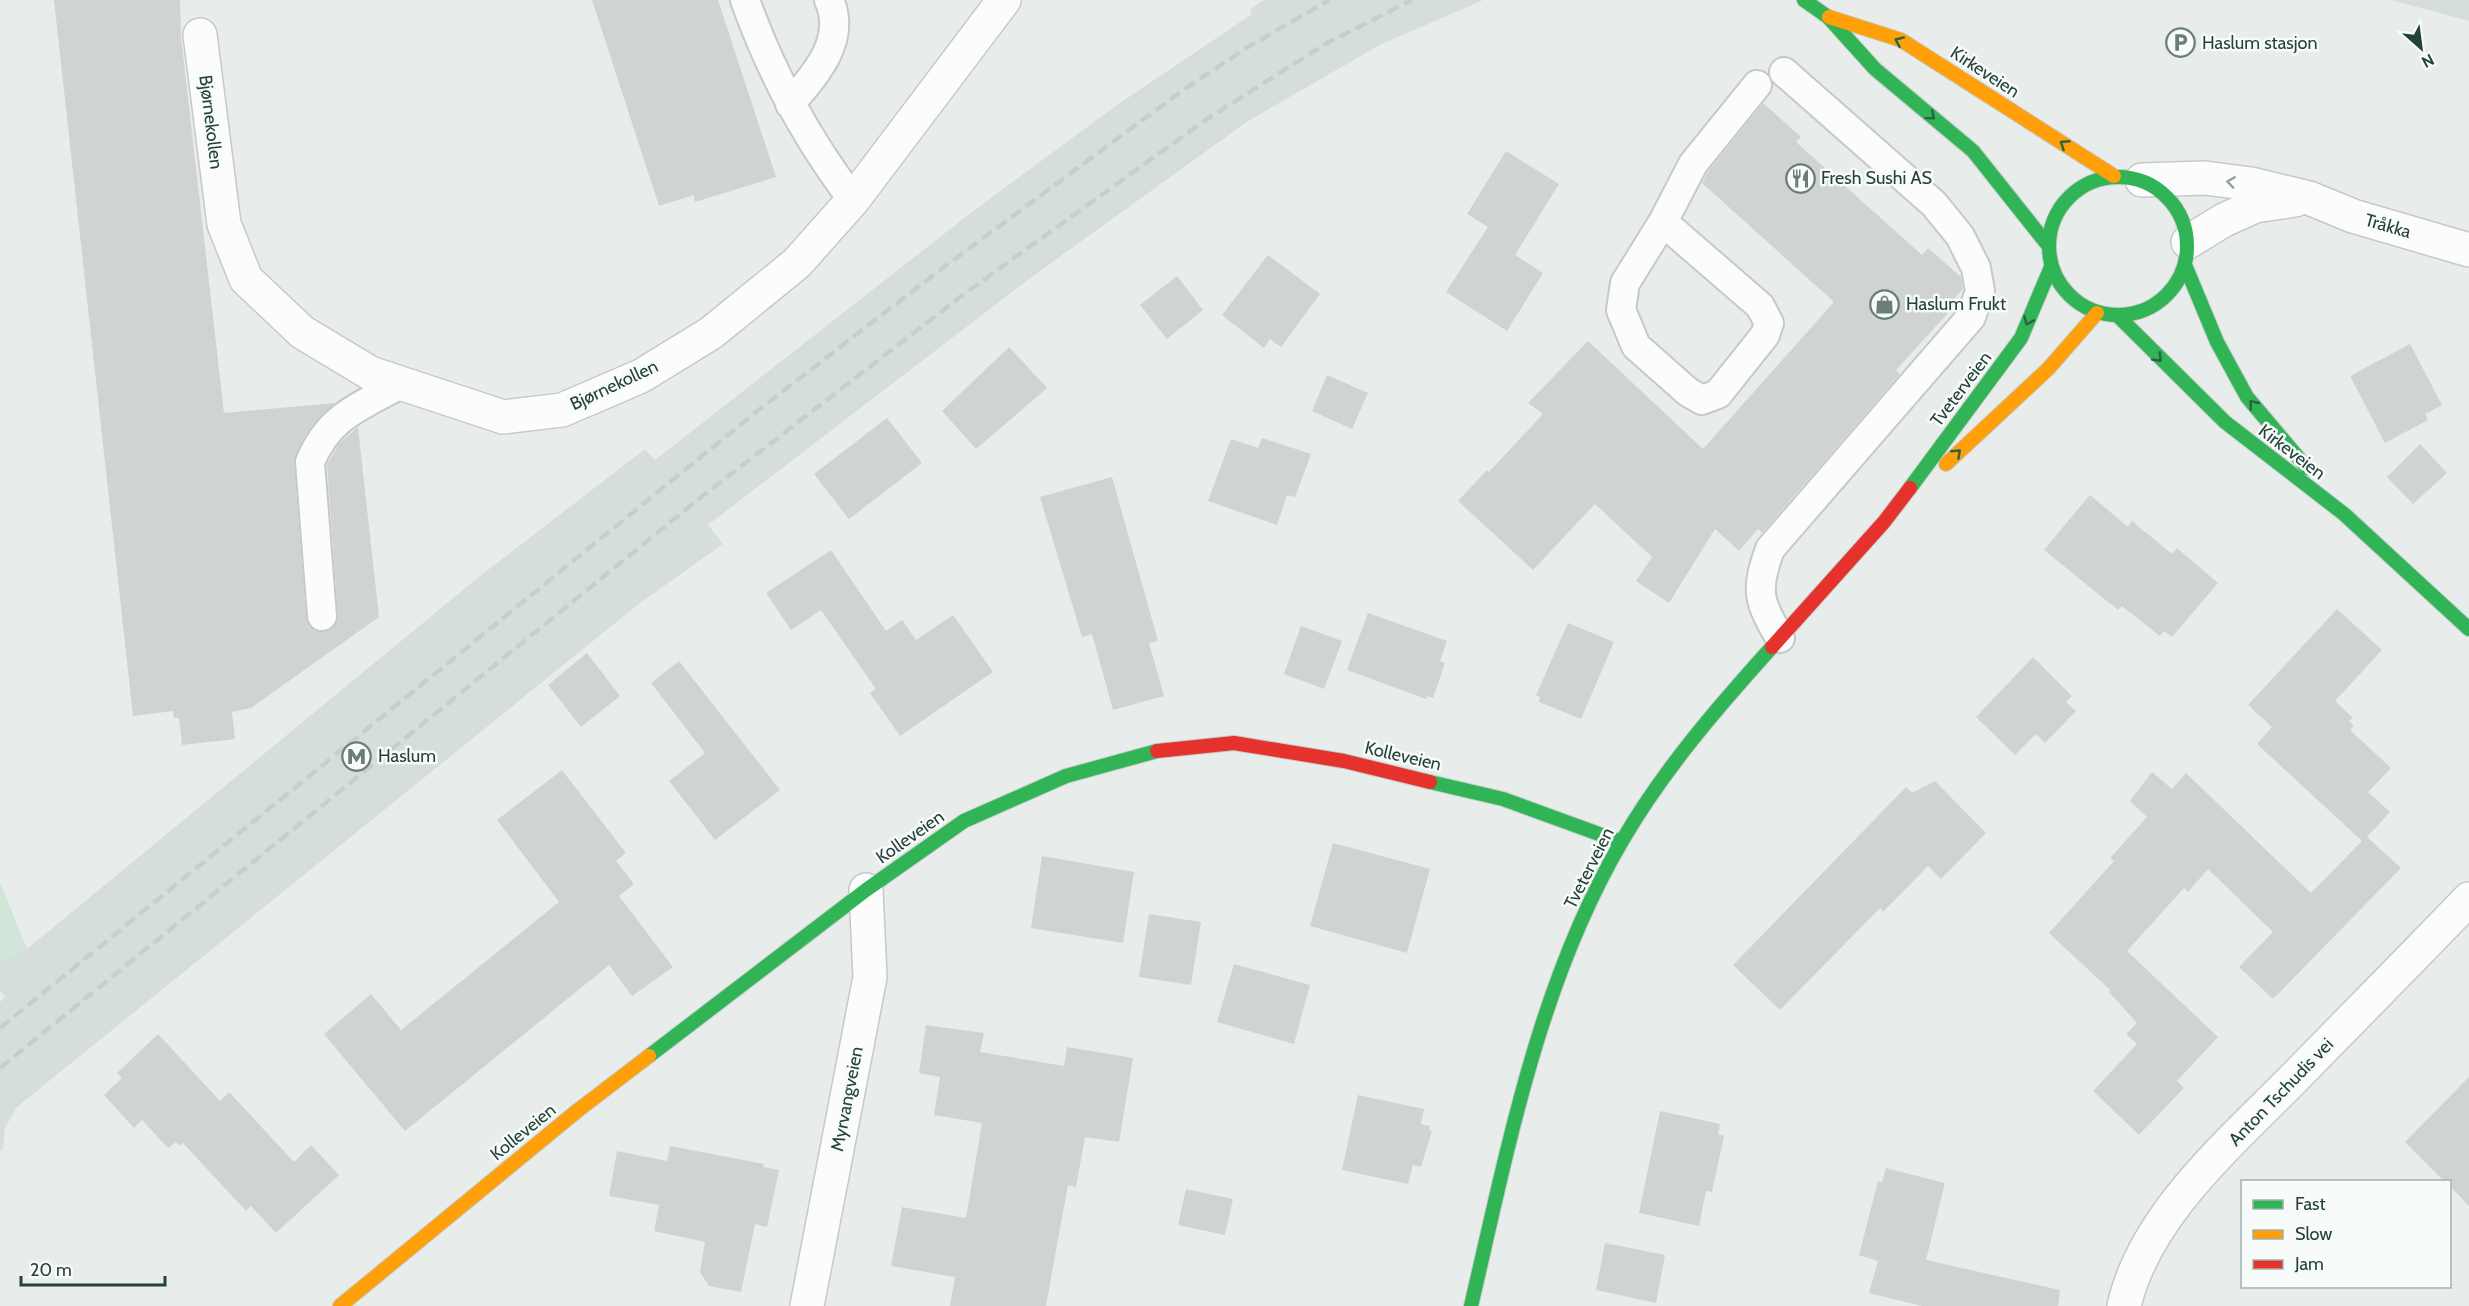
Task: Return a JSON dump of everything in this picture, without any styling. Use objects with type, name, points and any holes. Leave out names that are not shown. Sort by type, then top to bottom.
[{"type":"street","name":"Bjørnekollen","points":[[200,34],[224,224],[246,279],[302,333],[370,373],[503,417],[562,410],[641,376],[711,333],[797,263],[853,200],[1004,0]]},
{"type":"street","name":"Kirkeveien","points":[[1804,0],[1828,17],[1875,69],[1973,151],[2048,244]]},
{"type":"street","name":"Kirkeveien","points":[[1828,17],[1900,40],[2128,178]]},
{"type":"street","name":"Tråkka","points":[[2128,178],[2205,178],[2251,184],[2309,198],[2353,216],[2469,250]]},
{"type":"street","points":[[2128,178],[2166,195],[2182,218],[2186,254],[2174,287],[2156,304],[2138,313],[2118,316],[2097,313],[2079,304],[2061,288],[2051,267],[2048,244],[2052,221],[2064,200],[2086,183],[2128,178]]},
{"type":"street","points":[[2186,254],[2224,220],[2255,206],[2309,198]]},
{"type":"street","name":"Kirkeveien","points":[[2186,254],[2217,342],[2247,397],[2344,514]]},
{"type":"street","name":"Tveterveien","points":[[1471,1306],[1524,1081],[1576,932],[1621,842],[1660,780],[1696,733],[1884,522],[2022,338],[2051,267]]},
{"type":"street","name":"Tveterveien","points":[[1884,522],[2048,369],[2097,313]]},
{"type":"street","name":"Kirkeveien","points":[[2118,316],[2225,423],[2344,514],[2469,629]]},
{"type":"street","name":"Kolleveien","points":[[340,1306],[577,1111],[866,890],[964,821],[1066,776],[1150,752],[1234,743],[1344,761],[1503,799],[1621,842]]},
{"type":"street","name":"Myrvangveien","points":[[807,1306],[870,977],[866,890]]},
{"type":"street","name":"Anton Tschudis vei","points":[[2124,1306],[2128,1288],[2155,1230],[2206,1169],[2469,899]]},
{"type":"lane","points":[[745,0],[763,50],[790,104],[826,164],[853,200]]},
{"type":"lane","points":[[790,104],[815,74],[835,36],[835,12],[829,0]]},
{"type":"lane","points":[[1780,638],[1762,607],[1760,578],[1770,549],[1971,317],[1980,291],[1976,268],[1960,236],[1934,204],[1784,72]]},
{"type":"lane","points":[[1664,222],[1760,306],[1769,323],[1765,335],[1718,394],[1702,400],[1688,392],[1636,346],[1622,310],[1625,283],[1664,222],[1694,164],[1757,85]]},
{"type":"lane","points":[[322,616],[310,462],[318,441],[337,419],[401,384]]},
{"type":"shaded area","points":[[1264,0],[1483,0],[1380,45],[1248,121],[1029,279],[708,525],[723,544],[640,603],[17,1107],[5,1128],[3,1148],[0,1151],[0,1002],[5,997],[0,990],[0,963],[27,949],[480,576],[645,449],[655,460],[972,212],[1117,105],[1252,14],[1250,9]]},
{"type":"shaded area","points":[[2391,0],[2469,0],[2469,21]]},
{"type":"green space","points":[[0,882],[27,949],[0,963]]},
{"type":"building","points":[[54,0],[180,0],[181,37],[224,413],[335,403],[313,424],[303,439],[294,463],[306,617],[309,626],[315,631],[324,632],[332,629],[338,615],[327,465],[339,444],[358,427],[379,617],[251,708],[232,712],[235,739],[182,745],[179,718],[174,718],[173,711],[133,716]]},
{"type":"building","points":[[592,0],[718,0],[776,177],[695,202],[694,195],[659,206]]},
{"type":"building","points":[[1763,103],[1801,137],[1796,142],[1922,255],[1928,248],[1961,277],[1963,289],[1954,299],[1958,302],[1896,370],[1900,374],[1762,533],[1758,529],[1739,551],[1715,529],[1669,603],[1636,581],[1652,557],[1595,504],[1533,570],[1458,501],[1487,470],[1489,472],[1543,414],[1528,403],[1588,341],[1703,449],[1834,302],[1702,183],[1707,173]]},
{"type":"building","points":[[1506,151],[1559,184],[1515,255],[1543,273],[1507,331],[1446,292],[1488,227],[1467,214]]},
{"type":"building","points":[[1268,255],[1320,294],[1281,347],[1270,339],[1264,348],[1222,315]]},
{"type":"building","points":[[1177,276],[1203,310],[1167,339],[1140,305]]},
{"type":"building","points":[[2410,344],[2442,405],[2425,414],[2428,420],[2385,443],[2350,376]]},
{"type":"building","points":[[1009,347],[1047,388],[976,449],[942,411]]},
{"type":"building","points":[[1327,375],[1368,393],[1352,429],[1312,411]]},
{"type":"building","points":[[887,418],[922,463],[849,519],[814,474]]},
{"type":"building","points":[[1262,438],[1311,454],[1295,497],[1287,495],[1277,525],[1208,501],[1231,439],[1258,448]]},
{"type":"building","points":[[2420,444],[2447,473],[2413,504],[2387,477]]},
{"type":"building","points":[[1112,477],[1158,641],[1149,643],[1164,696],[1113,710],[1092,634],[1082,637],[1040,497]]},
{"type":"building","points":[[2090,495],[2128,527],[2132,521],[2172,554],[2177,548],[2218,583],[2172,637],[2164,631],[2160,636],[2122,606],[2118,610],[2044,550]]},
{"type":"building","points":[[831,550],[886,631],[902,620],[916,640],[953,615],[993,672],[900,736],[870,693],[876,689],[821,610],[791,630],[766,593]]},
{"type":"building","points":[[2337,609],[2382,650],[2335,701],[2353,718],[2349,721],[2354,726],[2350,730],[2391,768],[2368,792],[2390,812],[2367,837],[2401,868],[2273,999],[2239,967],[2273,932],[2208,869],[2188,892],[2184,888],[2127,951],[2218,1037],[2177,1081],[2184,1088],[2139,1135],[2093,1091],[2137,1044],[2126,1034],[2137,1023],[2109,992],[2110,990],[2049,933],[2114,861],[2110,858],[2147,817],[2130,801],[2152,772],[2172,789],[2186,773],[2311,893],[2362,841],[2257,744],[2272,727],[2248,705]]},
{"type":"building","points":[[1368,613],[1447,641],[1440,661],[1445,663],[1433,698],[1427,696],[1426,699],[1347,670]]},
{"type":"building","points":[[1568,623],[1614,642],[1581,719],[1539,702],[1540,697],[1536,695]]},
{"type":"building","points":[[1301,626],[1342,641],[1324,689],[1284,674]]},
{"type":"building","points":[[587,653],[620,696],[581,727],[548,685]]},
{"type":"building","points":[[2033,657],[2072,696],[2066,702],[2076,711],[2045,743],[2036,734],[2015,755],[1976,717]]},
{"type":"building","points":[[679,661],[780,790],[715,840],[669,781],[705,753],[651,683]]},
{"type":"building","points":[[562,770],[626,853],[616,861],[634,884],[619,896],[673,967],[632,996],[609,965],[405,1131],[324,1034],[371,994],[401,1030],[559,902],[497,820]]},
{"type":"building","points":[[1935,781],[1986,833],[1941,879],[1928,866],[1883,912],[1880,908],[1780,1010],[1733,965],[1906,787],[1912,793]]},
{"type":"building","points":[[1333,843],[1430,869],[1407,953],[1310,926]]},
{"type":"building","points":[[1042,856],[1134,872],[1123,943],[1031,928]]},
{"type":"building","points":[[1149,914],[1201,922],[1191,985],[1139,977]]},
{"type":"building","points":[[1234,964],[1310,985],[1294,1044],[1217,1022]]},
{"type":"building","points":[[926,1025],[984,1033],[980,1052],[1064,1066],[1067,1047],[1133,1058],[1119,1142],[1085,1137],[1076,1187],[1068,1185],[1046,1306],[950,1306],[955,1277],[891,1266],[902,1207],[966,1218],[982,1123],[934,1115],[940,1077],[919,1073]]},
{"type":"building","points":[[158,1034],[220,1101],[229,1092],[294,1162],[311,1145],[339,1175],[276,1233],[251,1206],[246,1211],[183,1143],[180,1146],[176,1142],[168,1148],[142,1120],[134,1128],[104,1095],[122,1078],[117,1073]]},
{"type":"building","points":[[2469,1077],[2469,1206],[2451,1187],[2451,1180],[2443,1180],[2405,1142]]},
{"type":"building","points":[[1358,1095],[1424,1109],[1421,1124],[1430,1126],[1429,1130],[1432,1131],[1421,1167],[1413,1165],[1408,1184],[1342,1170]]},
{"type":"building","points":[[1660,1111],[1720,1124],[1718,1134],[1724,1136],[1712,1192],[1706,1191],[1699,1226],[1639,1213]]},
{"type":"building","points":[[670,1146],[764,1164],[763,1167],[779,1170],[767,1227],[755,1224],[741,1292],[709,1286],[700,1272],[705,1242],[654,1231],[659,1205],[609,1196],[617,1151],[667,1161]]},
{"type":"building","points":[[1886,1168],[1945,1183],[1926,1260],[2060,1290],[2058,1306],[1922,1306],[1869,1293],[1878,1261],[1859,1255],[1878,1181],[1882,1182]]},
{"type":"building","points":[[1186,1189],[1233,1199],[1225,1235],[1178,1225]]},
{"type":"building","points":[[1605,1243],[1665,1255],[1656,1303],[1596,1290]]},
{"type":"railway","points":[[0,1028],[756,412],[940,270],[1183,90],[1248,47],[1329,0]]},
{"type":"railway","points":[[0,1068],[700,498],[960,297],[1204,121],[1327,43],[1412,0]]},
{"type":"traffic: fast","points":[[1804,0],[1828,17],[1875,69],[1973,151],[2047,244]]},
{"type":"traffic: fast","points":[[2118,177],[2145,182],[2157,188],[2167,197],[2176,207],[2182,219],[2187,246],[2182,273],[2176,285],[2167,295],[2157,304],[2145,310],[2118,315],[2091,310],[2079,304],[2069,295],[2060,285],[2054,273],[2049,246],[2054,219],[2060,207],[2069,197],[2079,188],[2091,182],[2118,177]]},
{"type":"traffic: fast","points":[[2185,265],[2217,342],[2247,397],[2307,468]]},
{"type":"traffic: fast","points":[[1910,488],[2021,338],[2051,267]]},
{"type":"traffic: fast","points":[[2118,316],[2225,422],[2344,514],[2469,629]]},
{"type":"traffic: fast","points":[[1471,1306],[1529,1067],[1569,951],[1593,895],[1638,814],[1673,764],[1711,716],[1772,647]]},
{"type":"traffic: fast","points":[[649,1056],[866,890],[964,821],[1066,776],[1157,751]]},
{"type":"traffic: fast","points":[[1430,782],[1503,799],[1621,842]]},
{"type":"traffic: slow","points":[[1829,17],[1901,40],[2114,176]]},
{"type":"traffic: slow","points":[[1946,464],[2048,369],[2097,313]]},
{"type":"traffic: slow","points":[[340,1306],[577,1111],[649,1056]]},
{"type":"traffic: jam","points":[[1772,647],[1884,522],[1910,488]]},
{"type":"traffic: jam","points":[[1157,751],[1234,743],[1344,761],[1430,782]]},
{"type":"place","name":"Haslum stasjon","points":[[2181,43]]},
{"type":"place","name":"Fresh Sushi AS","points":[[1800,178]]},
{"type":"place","name":"Haslum Frukt","points":[[1885,304]]},
{"type":"place","name":"Haslum","points":[[357,756]]}]
